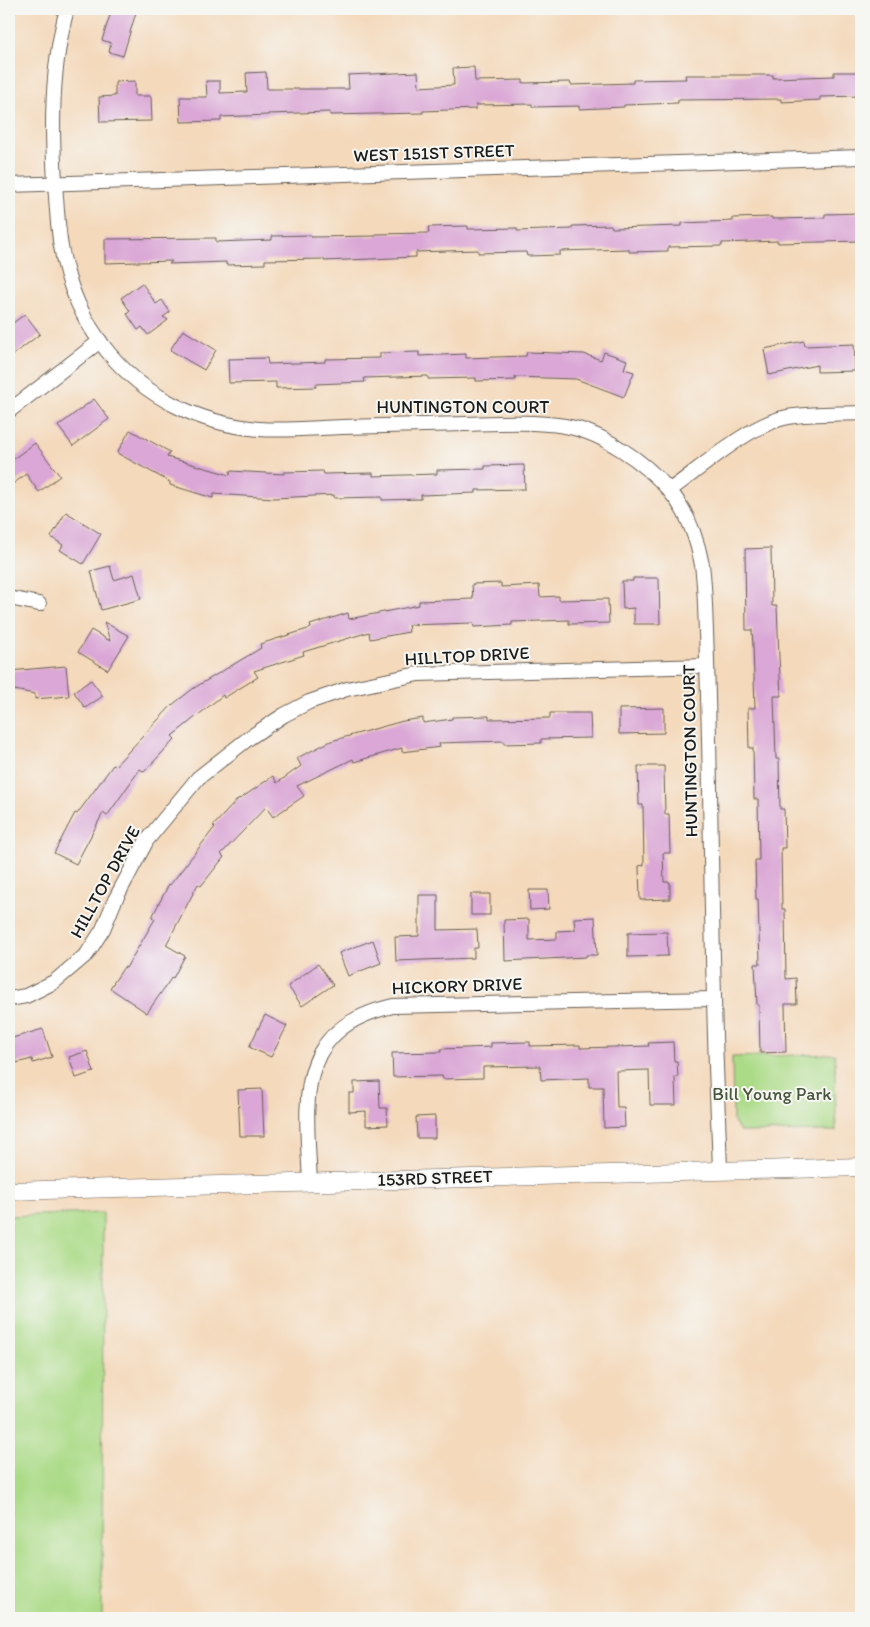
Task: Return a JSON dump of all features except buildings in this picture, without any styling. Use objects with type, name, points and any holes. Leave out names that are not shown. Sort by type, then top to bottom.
[{"type":"street","name":"HUNTINGTON COURT","points":[[67,9],[59,43],[53,98],[55,184],[59,242],[64,265],[76,302],[100,341],[119,364],[158,396],[171,404],[206,418],[260,429],[517,422],[569,426],[606,440],[634,457],[670,490],[688,518],[702,564],[707,666],[714,999],[720,1170]]},
{"type":"street","name":"WEST 151ST STREET","points":[[9,185],[861,157]]},
{"type":"street","points":[[9,411],[100,341]]},
{"type":"street","points":[[670,490],[752,431],[786,417],[861,413]]},
{"type":"street","points":[[9,598],[39,604]]},
{"type":"street","name":"HILLTOP DRIVE","points":[[9,999],[26,996],[54,982],[87,954],[103,930],[115,900],[147,840],[198,778],[249,738],[284,715],[309,702],[347,689],[418,674],[707,666]]},
{"type":"street","name":"HICKORY DRIVE","points":[[310,1182],[307,1111],[308,1089],[313,1071],[320,1053],[328,1041],[342,1027],[356,1018],[374,1010],[393,1006],[714,999]]},
{"type":"street","name":"153RD STREET","points":[[9,1191],[861,1167]]},
{"type":"green space","name":"Bill Young Park","points":[[835,1054],[836,1131],[740,1132],[733,1120],[732,1057]]},
{"type":"green space","points":[[103,1213],[102,1618],[9,1618],[9,1216]]}]
